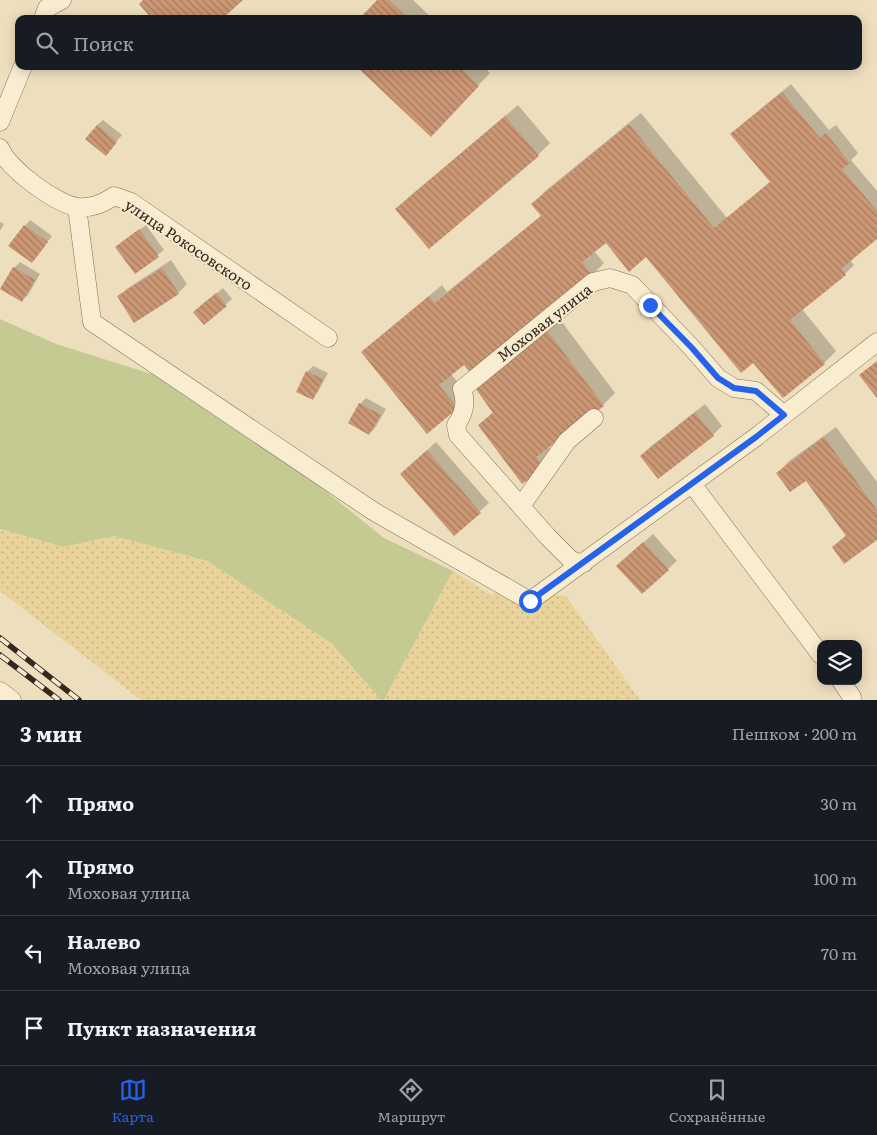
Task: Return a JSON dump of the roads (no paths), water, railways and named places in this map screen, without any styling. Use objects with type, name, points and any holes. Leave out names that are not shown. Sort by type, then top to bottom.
[{"type":"street","points":[[0,122],[21,70]]},
{"type":"street","name":"улица Рокосовского","points":[[0,148],[12,167],[62,202],[77,207],[99,206],[114,196],[132,202],[328,338]]},
{"type":"street","points":[[77,207],[92,322],[373,511],[530,601],[692,484],[877,342]]},
{"type":"street","name":"Моховая улица","points":[[521,506],[458,435],[456,425],[463,415],[465,397],[462,389],[593,282],[610,278],[632,285],[718,378],[734,388],[756,391],[784,415]]},
{"type":"street","points":[[584,563],[575,562],[570,559],[521,506],[568,440],[594,418]]},
{"type":"street","points":[[692,484],[817,650]]},
{"type":"street","points":[[844,685],[852,697]]},
{"type":"street","points":[[0,691],[12,700]]},
{"type":"railway","points":[[0,638],[79,700]]},
{"type":"railway","points":[[0,655],[59,700]]}]
